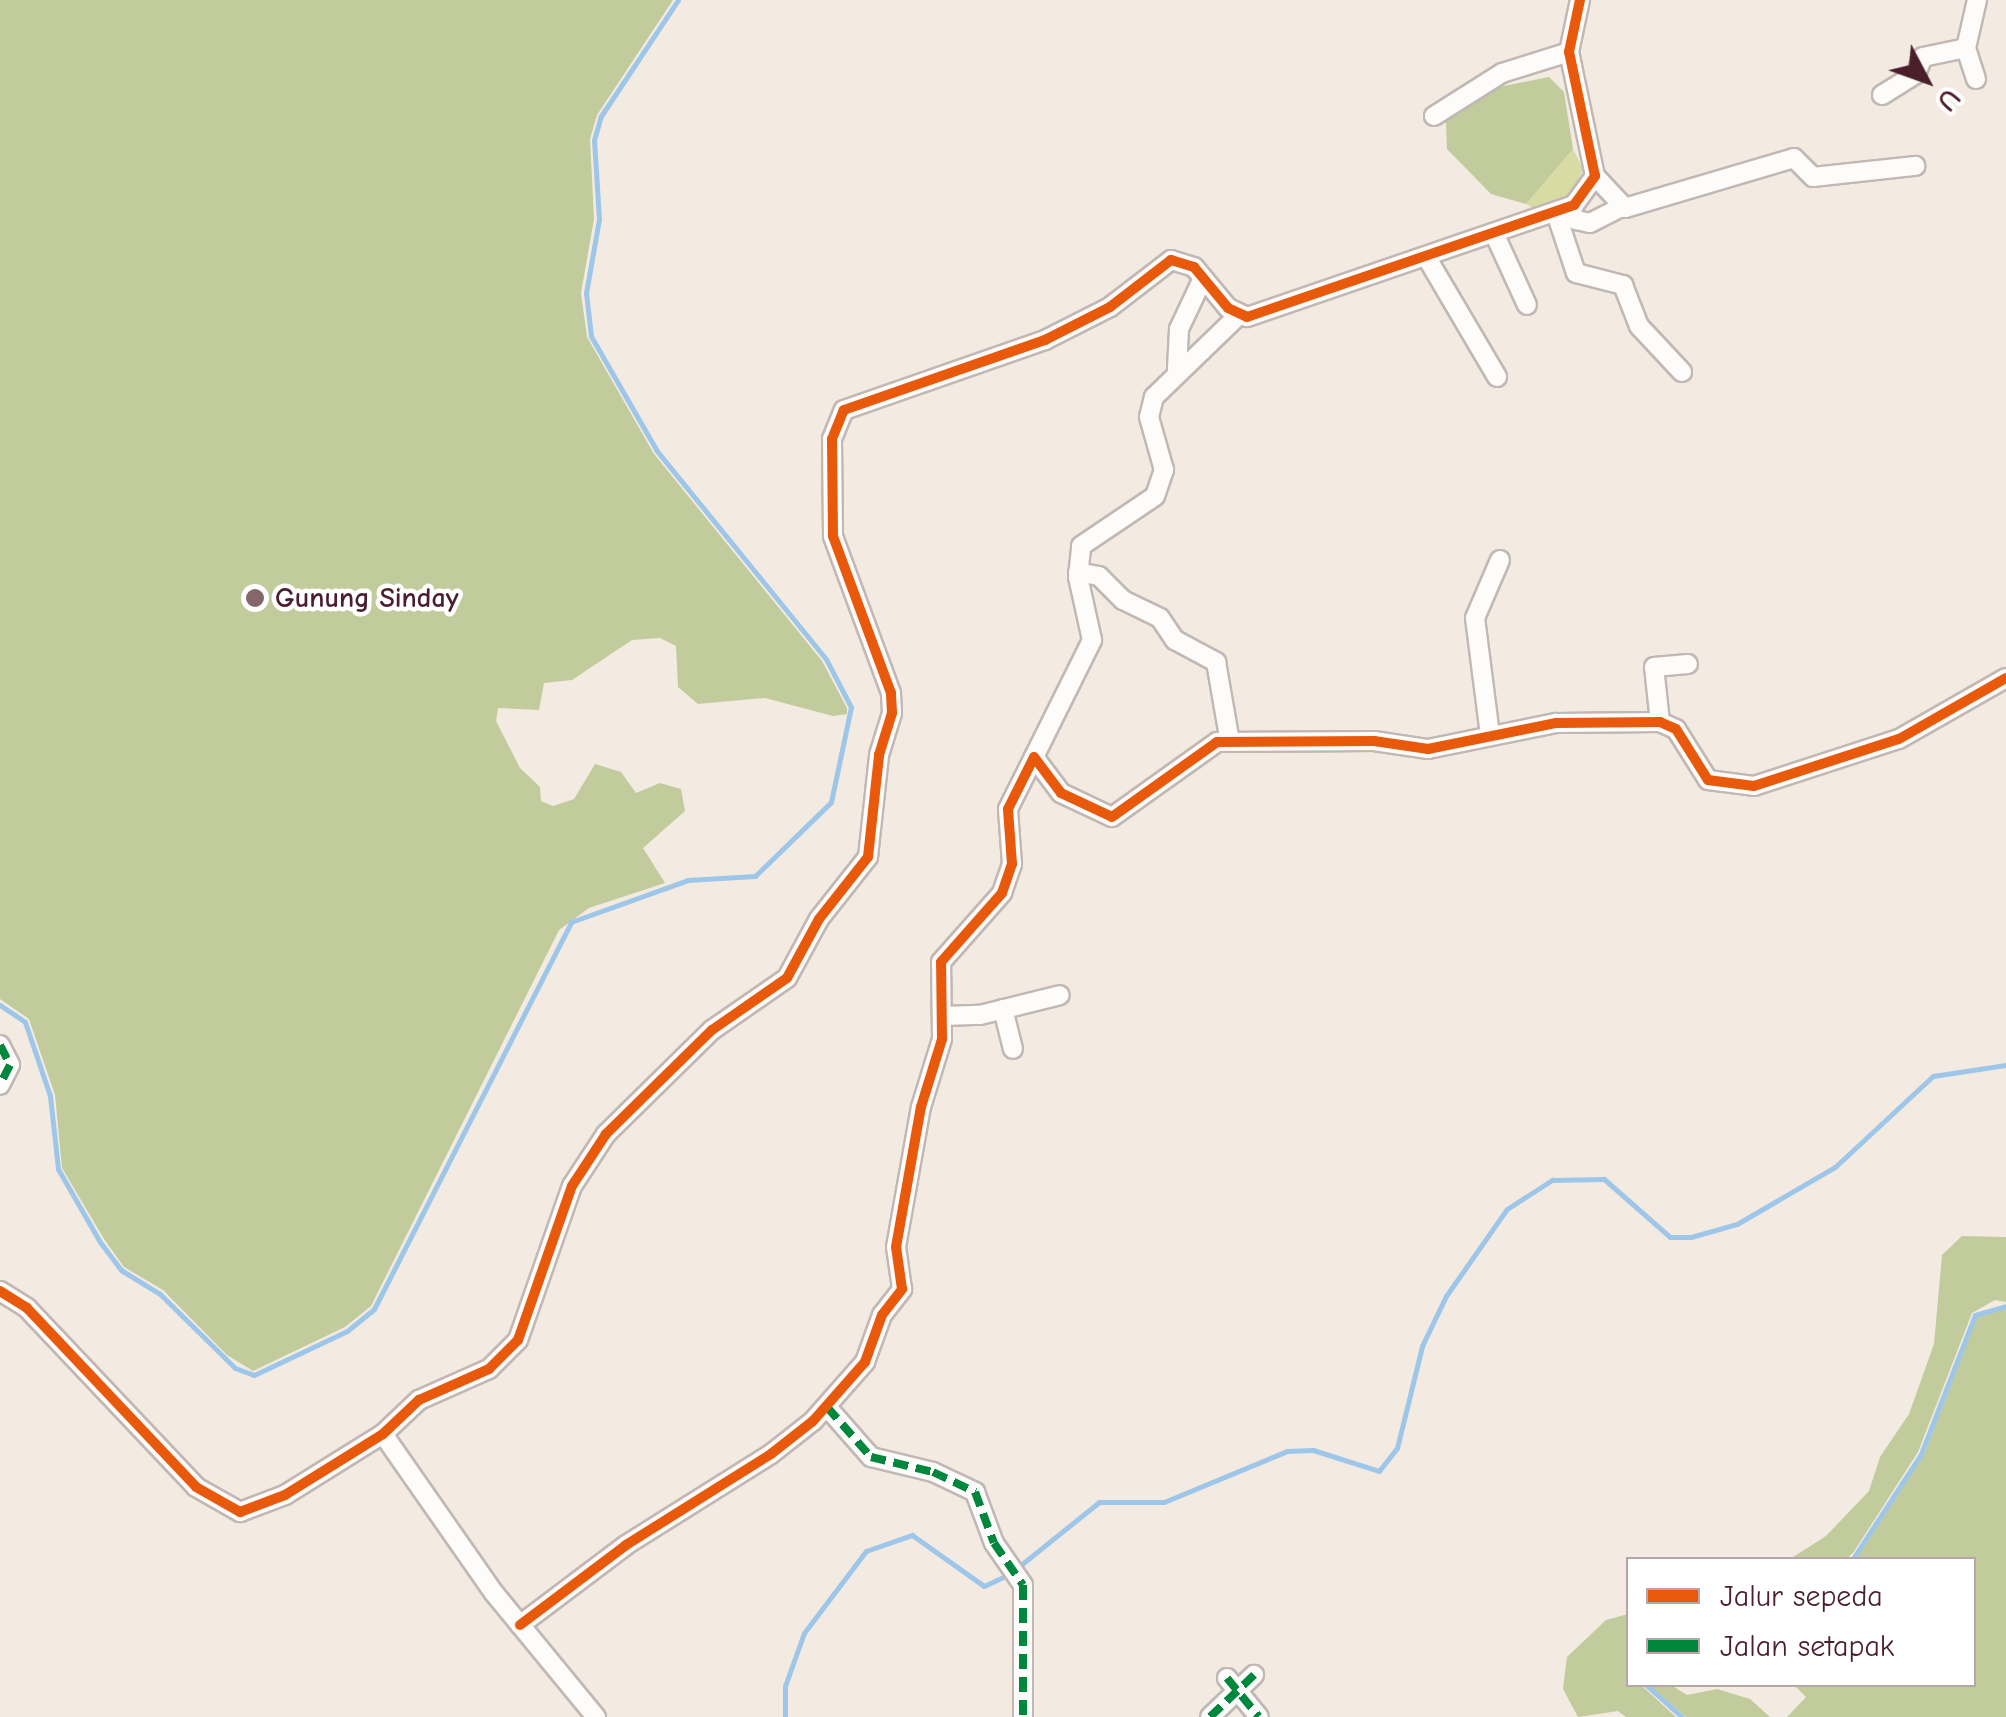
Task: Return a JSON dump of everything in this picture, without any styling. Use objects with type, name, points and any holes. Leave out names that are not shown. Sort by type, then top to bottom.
[{"type":"street","points":[[1580,0],[1569,52],[1595,176],[1620,208]]},
{"type":"street","points":[[1976,80],[1966,48],[1977,0]]},
{"type":"street","points":[[1882,95],[1916,74],[1923,57],[1966,48]]},
{"type":"street","points":[[1434,116],[1502,73],[1569,52]]},
{"type":"street","points":[[1562,211],[1590,223],[1620,208],[1794,158],[1813,177],[1915,166]]},
{"type":"street","points":[[520,1624],[626,1545],[771,1454],[827,1407],[865,1362],[882,1316],[902,1289],[896,1246],[902,1197],[944,1016],[942,962],[1002,893],[1012,864],[1011,796],[1092,640],[1078,572],[1087,536],[1139,513],[1161,484],[1164,470],[1149,417],[1161,386],[1239,315],[1262,315],[1562,211],[1595,176]]},
{"type":"street","points":[[1562,211],[1576,272],[1626,288],[1638,326],[1682,372]]},
{"type":"street","points":[[1494,233],[1526,305]]},
{"type":"street","points":[[1427,258],[1444,297],[1497,378]]},
{"type":"street","points":[[0,1290],[27,1308],[196,1487],[228,1509],[268,1504],[383,1434],[420,1400],[466,1383],[508,1352],[528,1318],[578,1172],[606,1134],[712,1030],[788,978],[819,919],[868,857],[878,766],[892,713],[833,536],[832,439],[844,410],[1045,340],[1122,299],[1156,266],[1182,261],[1239,315]]},
{"type":"street","points":[[1177,369],[1178,329],[1203,278]]},
{"type":"street","points":[[1490,735],[1475,618],[1500,560]]},
{"type":"street","points":[[1078,572],[1098,576],[1122,600],[1160,618],[1175,640],[1216,662],[1230,742]]},
{"type":"street","points":[[1660,722],[1654,667],[1688,664]]},
{"type":"street","points":[[1034,757],[1061,793],[1112,817],[1132,808],[1200,748],[1230,742],[1374,742],[1428,749],[1556,723],[1660,722],[1676,729],[1708,780],[1754,786],[1899,739],[2006,678]]},
{"type":"street","points":[[944,1016],[1003,1009],[1060,995]]},
{"type":"street","points":[[1003,1009],[1013,1049]]},
{"type":"street","points":[[0,1045],[10,1064],[0,1084]]},
{"type":"street","points":[[827,1407],[871,1456],[933,1472],[975,1492],[994,1543],[1023,1585],[1023,1717]]},
{"type":"street","points":[[383,1434],[520,1624],[596,1717]]},
{"type":"street","points":[[1210,1717],[1232,1684],[1254,1675]]},
{"type":"street","points":[[1232,1684],[1258,1717]]},
{"type":"green space","points":[[0,0],[673,0],[597,115],[590,139],[594,219],[581,293],[587,337],[654,454],[822,661],[847,708],[847,714],[833,716],[765,698],[698,704],[678,687],[676,646],[660,638],[632,640],[572,680],[544,683],[539,710],[498,708],[496,721],[520,768],[540,787],[541,801],[553,806],[574,799],[595,764],[621,772],[636,793],[660,783],[681,789],[685,811],[643,848],[665,883],[589,908],[559,930],[371,1306],[345,1327],[253,1371],[227,1355],[163,1290],[124,1267],[104,1239],[62,1168],[55,1095],[29,1019],[0,999]]},
{"type":"green space","points":[[1549,77],[1564,92],[1573,149],[1526,204],[1491,194],[1447,149],[1446,121],[1494,88]]},
{"type":"green space","points":[[1573,149],[1583,169],[1569,201],[1539,212],[1526,204]]},
{"type":"green space","points":[[1962,1236],[2006,1237],[2006,1302],[1995,1300],[1972,1313],[1918,1452],[1853,1553],[1848,1557],[1793,1557],[1826,1536],[1869,1491],[1880,1457],[1909,1414],[1934,1344],[1942,1255]]},
{"type":"green space","points":[[1996,1307],[2006,1309],[2006,1717],[1787,1717],[1806,1697],[1796,1687],[1976,1687],[1976,1557],[1857,1557],[1924,1455],[1977,1317]]},
{"type":"green space","points":[[1626,1615],[1626,1687],[1643,1687],[1676,1717],[1626,1717],[1618,1711],[1578,1717],[1563,1689],[1567,1657],[1606,1620]]},
{"type":"green space","points":[[1651,1687],[1674,1687],[1687,1695],[1717,1689],[1750,1699],[1770,1717],[1686,1717]]},
{"type":"waterway","points":[[0,1005],[25,1022],[50,1096],[58,1169],[100,1242],[121,1270],[160,1294],[235,1368],[254,1375],[347,1331],[374,1309],[571,922],[688,880],[755,876],[831,802],[851,707],[826,659],[657,451],[591,336],[586,293],[599,219],[594,140],[601,116],[678,0]]},
{"type":"waterway","points":[[1017,1568],[1099,1502],[1164,1502],[1287,1451],[1313,1450],[1379,1471],[1397,1448],[1422,1346],[1446,1296],[1507,1209],[1552,1180],[1604,1179],[1670,1237],[1691,1237],[1737,1224],[1835,1167],[1933,1076],[2006,1065]]},
{"type":"waterway","points":[[1854,1557],[1921,1454],[1975,1315],[2006,1306]]},
{"type":"waterway","points":[[785,1717],[785,1686],[804,1633],[866,1551],[912,1535],[984,1586],[1008,1575]]},
{"type":"waterway","points":[[1648,1687],[1682,1717]]},
{"type":"marked path","points":[[0,1045],[10,1065],[0,1085]]},
{"type":"marked path","points":[[827,1407],[871,1457],[933,1472],[975,1492],[994,1543],[1023,1585],[1023,1717]]},
{"type":"marked path","points":[[1210,1717],[1254,1675]]},
{"type":"marked path","points":[[1227,1678],[1259,1717]]},
{"type":"cycle path","points":[[0,1291],[27,1308],[196,1487],[240,1512],[285,1495],[383,1434],[419,1400],[489,1369],[518,1340],[572,1186],[606,1134],[712,1030],[787,978],[819,919],[868,857],[879,755],[892,713],[891,693],[833,536],[832,439],[844,410],[1045,340],[1110,307],[1171,260],[1194,267],[1228,308],[1247,317],[1574,205],[1595,176],[1569,52],[1580,0]]},
{"type":"cycle path","points":[[520,1625],[626,1545],[771,1454],[813,1421],[865,1362],[882,1315],[902,1289],[896,1247],[921,1107],[942,1039],[941,962],[1002,893],[1012,864],[1008,809],[1034,757],[1061,793],[1112,817],[1217,742],[1374,741],[1428,749],[1556,723],[1660,722],[1676,729],[1708,780],[1754,786],[1899,739],[2006,678]]},
{"type":"place","name":"Gunung Sinday","points":[[255,598]]}]
